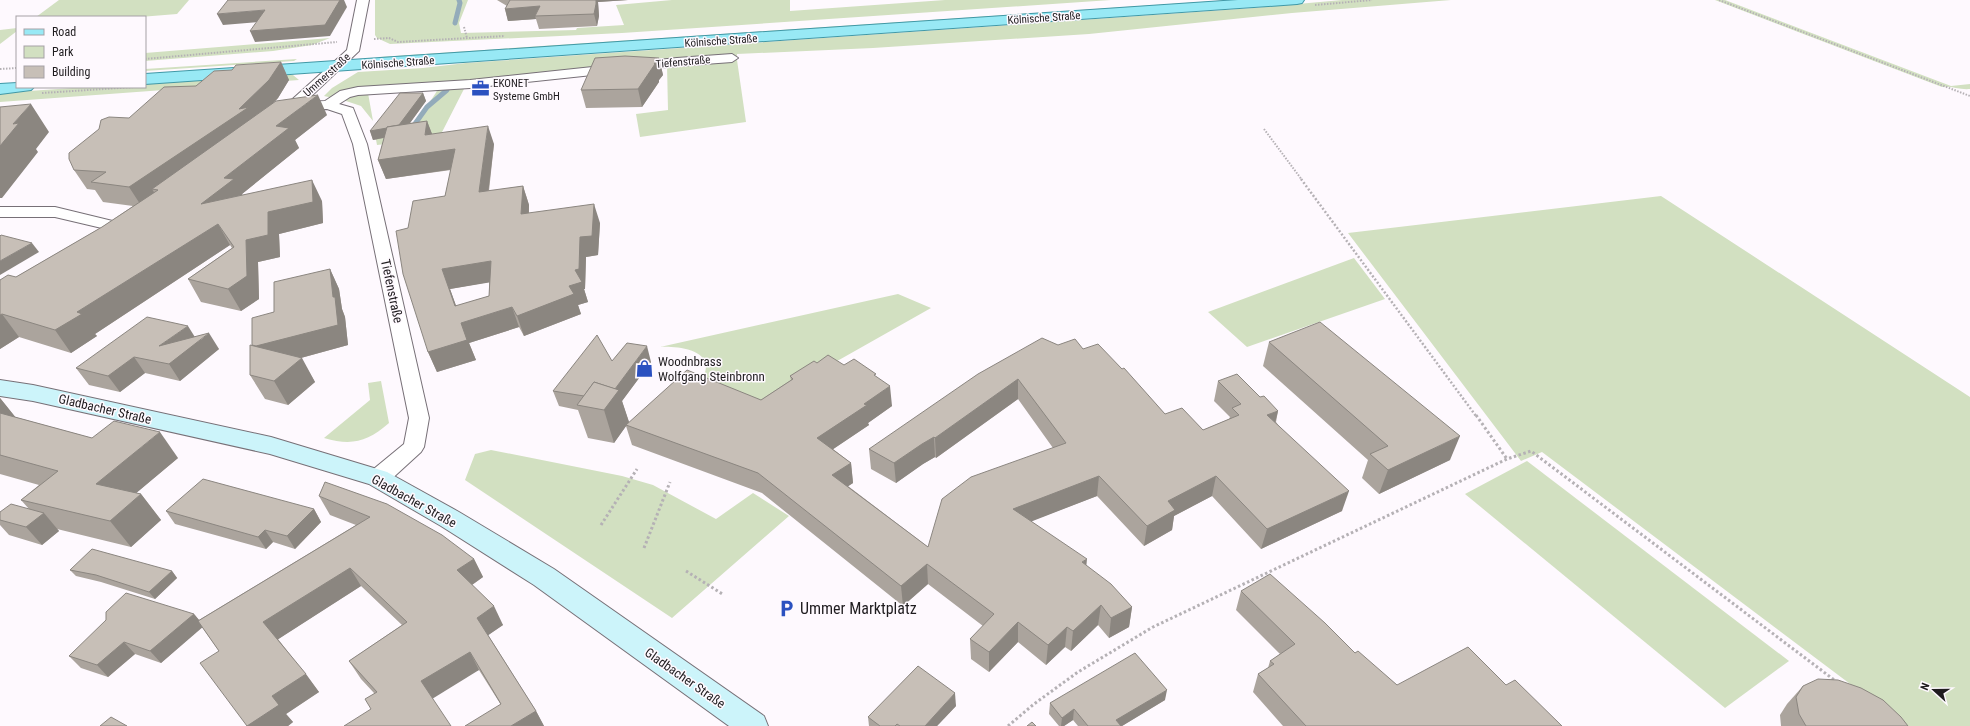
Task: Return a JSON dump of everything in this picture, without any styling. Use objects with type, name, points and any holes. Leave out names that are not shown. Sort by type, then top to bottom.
[{"type":"main road","name":"Kölnische Straße","points":[[246,58],[708,31],[1170,0]]},
{"type":"main road","name":"Kölnische Straße","points":[[146,79],[1297,0]]},
{"type":"main road","points":[[0,76],[16,75]]},
{"type":"main road","points":[[0,89],[33,90]]},
{"type":"main road","name":"Gladbacher Straße","points":[[0,388],[32,393],[271,446],[378,478],[450,519],[544,577],[753,726]]},
{"type":"street","name":"Ummerstraße","points":[[271,125],[353,51],[364,0]]},
{"type":"street","name":"Tiefenstraße","points":[[328,105],[345,94],[358,91],[470,84],[678,62],[732,58]]},
{"type":"street","name":"Tiefenstraße","points":[[293,106],[328,105],[348,111],[360,144],[419,418],[414,447],[378,478]]},
{"type":"street","points":[[0,212],[55,212],[123,228]]},
{"type":"street","points":[[104,240],[137,219]]},
{"type":"path","points":[[1719,0],[1970,96]]},
{"type":"path","points":[[464,27],[466,38]]},
{"type":"path","points":[[0,69],[16,68]]},
{"type":"path","points":[[33,90],[101,88]]},
{"type":"path","points":[[1264,129],[1412,326],[1507,459]]},
{"type":"path","points":[[1008,726],[1034,704],[1078,672],[1153,627],[1507,459],[1531,451],[1839,683]]},
{"type":"path","points":[[601,525],[637,469]]},
{"type":"path","points":[[644,548],[670,482]]},
{"type":"path","points":[[686,572],[724,595]]},
{"type":"green space","points":[[59,0],[189,0],[177,14],[146,17],[37,16]]},
{"type":"green space","points":[[375,0],[468,0],[459,23],[461,33],[576,30],[577,28],[624,25],[616,5],[672,0],[790,0],[790,11],[945,0],[1111,0],[622,33],[390,44],[377,38],[375,35]]},
{"type":"green space","points":[[1230,0],[1261,0],[378,59],[379,57]]},
{"type":"green space","points":[[1342,0],[1451,0],[1292,13],[1089,34],[873,48],[737,54],[737,56],[695,58],[333,98],[324,96],[332,88],[358,72],[423,68],[466,63],[1253,8]]},
{"type":"green space","points":[[1715,0],[1725,0],[1951,86],[1970,84],[1970,89],[1942,87]]},
{"type":"green space","points":[[16,28],[16,32],[0,44],[0,30]]},
{"type":"green space","points":[[330,38],[312,45],[273,51],[146,61],[146,53]]},
{"type":"green space","points":[[297,59],[294,61],[146,71],[146,69]]},
{"type":"green space","points":[[737,60],[746,122],[640,137],[636,114],[668,110],[667,65]]},
{"type":"green space","points":[[270,75],[293,75],[299,80],[0,102],[0,93],[72,88],[146,88],[146,83]]},
{"type":"green space","points":[[465,87],[439,138],[377,145],[374,129],[413,125],[438,89]]},
{"type":"green space","points":[[368,93],[373,121],[361,106],[343,100],[352,95]]},
{"type":"green space","points":[[1661,196],[1970,397],[1970,726],[1906,726],[1542,452],[1521,461],[1348,233]]},
{"type":"green space","points":[[1354,258],[1385,299],[1247,347],[1208,312]]},
{"type":"green space","points":[[898,294],[931,308],[747,412],[692,390],[703,377],[706,366],[704,360],[699,354],[675,347],[660,347]]},
{"type":"green space","points":[[381,381],[389,423],[374,434],[359,441],[343,442],[324,438],[370,400],[368,383]]},
{"type":"green space","points":[[491,450],[622,476],[653,485],[716,519],[753,493],[789,516],[672,618],[465,480],[475,454]]},
{"type":"green space","points":[[1527,461],[1789,661],[1725,708],[1465,494]]},
{"type":"building","points":[[228,0],[340,0],[325,25],[250,31],[265,10],[217,14]]},
{"type":"building","points":[[510,0],[596,0],[596,4],[594,14],[535,16],[540,6],[505,9]]},
{"type":"building","points":[[625,56],[659,58],[638,89],[581,90],[595,58]]},
{"type":"building","points":[[281,62],[269,80],[239,109],[249,107],[129,187],[91,182],[106,172],[74,170],[69,159],[69,153],[99,129],[101,120],[109,117],[129,118],[164,87],[196,86],[214,71],[232,70],[236,65]]},
{"type":"building","points":[[400,93],[423,93],[399,125],[370,131]]},
{"type":"building","points":[[318,95],[276,126],[289,128],[224,178],[234,179],[201,204],[312,180],[313,202],[268,212],[268,235],[246,240],[247,276],[228,289],[188,279],[234,247],[218,224],[77,312],[82,314],[55,330],[2,314],[0,315],[0,280],[8,275],[16,277],[102,227],[158,190],[152,189],[276,101]]},
{"type":"building","points":[[31,104],[13,124],[19,123],[0,146],[0,107]]},
{"type":"building","points":[[427,121],[425,135],[488,126],[479,192],[523,186],[521,214],[594,204],[592,236],[580,237],[579,269],[575,270],[582,282],[569,286],[574,294],[517,316],[512,307],[461,323],[467,340],[428,352],[403,274],[396,231],[408,228],[413,201],[445,196],[455,149],[378,160],[387,127]],"holes":[[[491,261],[489,296],[455,306],[442,269]]]},
{"type":"building","points":[[1,235],[32,243],[0,261]]},
{"type":"building","points":[[330,269],[338,325],[256,346],[252,345],[252,318],[274,312],[274,282]]},
{"type":"building","points":[[147,317],[188,326],[159,346],[209,333],[169,364],[134,357],[108,376],[76,368]]},
{"type":"building","points":[[1320,322],[1460,436],[1388,470],[1370,454],[1388,446],[1269,342]]},
{"type":"building","points":[[597,335],[612,361],[627,343],[647,346],[615,389],[594,382],[584,396],[553,391]]},
{"type":"building","points":[[1042,338],[1058,345],[1075,339],[1083,349],[1098,344],[1122,369],[1124,368],[1165,414],[1182,408],[1203,430],[1239,415],[1232,408],[1241,404],[1218,381],[1237,374],[1260,397],[1264,396],[1278,411],[1267,415],[1349,491],[1267,529],[1216,476],[1168,501],[1175,510],[1147,526],[1099,476],[1013,509],[1087,559],[1082,562],[1111,584],[1132,607],[1111,618],[1101,605],[1073,631],[1067,627],[1048,645],[1018,622],[989,652],[970,639],[994,614],[927,564],[901,586],[758,473],[626,425],[687,370],[761,400],[793,379],[790,376],[814,361],[817,363],[828,355],[844,365],[854,359],[876,374],[874,375],[890,386],[864,404],[867,405],[817,438],[851,463],[832,475],[928,547],[942,499],[971,477],[1066,443],[1018,379],[935,438],[934,437],[922,444],[894,463],[869,449],[978,374]]},
{"type":"building","points":[[250,345],[302,358],[274,381],[250,375]]},
{"type":"building","points":[[594,382],[619,390],[604,410],[577,405]]},
{"type":"building","points":[[0,413],[92,438],[114,421],[160,432],[96,484],[141,494],[110,521],[21,500],[58,471],[0,455]]},
{"type":"building","points":[[203,479],[314,509],[287,536],[265,530],[258,537],[166,511]]},
{"type":"building","points":[[325,482],[387,504],[442,535],[474,559],[457,570],[494,606],[477,618],[536,711],[511,726],[465,726],[501,704],[470,652],[421,681],[451,726],[344,726],[371,709],[365,699],[377,692],[349,661],[407,622],[350,568],[263,622],[306,674],[272,696],[279,705],[247,726],[200,663],[219,651],[198,621],[370,517],[319,496]]},
{"type":"building","points":[[11,504],[44,513],[26,527],[0,520],[0,512]]},
{"type":"building","points":[[92,549],[172,571],[149,592],[96,575],[70,570]]},
{"type":"building","points":[[1270,574],[1325,623],[1355,653],[1358,651],[1397,685],[1468,647],[1506,685],[1515,680],[1562,726],[1306,726],[1258,674],[1274,664],[1270,661],[1295,644],[1241,591]]},
{"type":"building","points":[[126,593],[194,614],[150,651],[124,642],[97,665],[69,656],[106,620],[106,612]]},
{"type":"building","points":[[1135,653],[1167,690],[1116,720],[1121,726],[1088,726],[1074,709],[1062,718],[1050,703]]},
{"type":"building","points":[[918,666],[955,693],[925,726],[900,726],[897,724],[895,726],[880,726],[868,717]]},
{"type":"building","points":[[1818,679],[1838,680],[1861,688],[1883,700],[1908,726],[1806,726],[1799,714],[1796,697],[1803,686]]},
{"type":"building","points":[[111,717],[127,726],[100,726]]},
{"type":"building","points":[[1032,722],[1036,726],[1027,726]]},
{"type":"waterway","points":[[455,23],[460,3],[459,0]]},
{"type":"waterway","points":[[412,128],[427,107],[447,90]]},
{"type":"place","name":"EKONET Systeme GmbH","points":[[480,89]]},
{"type":"place","name":"Woodnbrass Wolfgang Steinbronn","points":[[645,368]]},
{"type":"place","name":"Ummer Marktplatz","points":[[787,608]]}]
